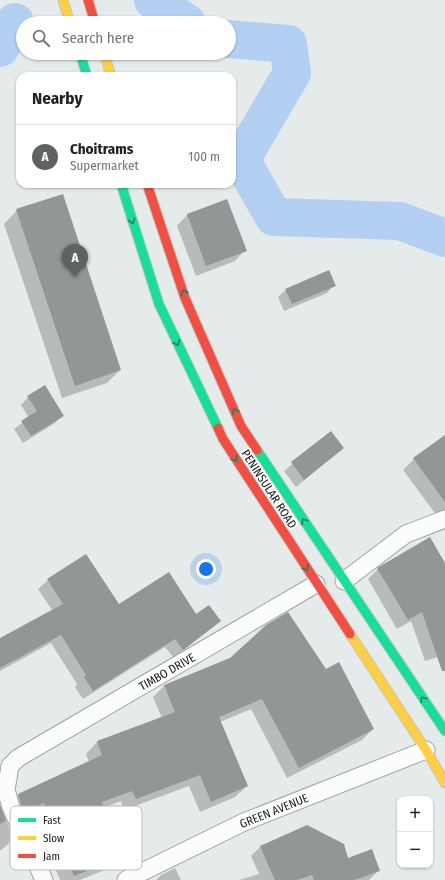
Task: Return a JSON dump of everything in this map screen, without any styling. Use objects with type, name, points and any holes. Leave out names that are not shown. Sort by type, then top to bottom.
[{"type":"main road","points":[[63,0],[68,16]]},
{"type":"main road","points":[[88,0],[93,16]]},
{"type":"main road","points":[[82,60],[86,72]]},
{"type":"main road","points":[[106,60],[110,72]]},
{"type":"main road","name":"PENINSULAR ROAD","points":[[122,188],[159,304],[223,439],[316,584],[426,750],[445,784]]},
{"type":"main road","name":"PENINSULAR ROAD","points":[[148,188],[185,298],[242,426],[445,732]]},
{"type":"street","points":[[344,581],[406,534],[445,519]]},
{"type":"street","name":"TIMBO DRIVE","points":[[11,806],[6,790],[10,766],[18,758],[316,584]]},
{"type":"street","name":"GREEN AVENUE","points":[[126,880],[244,822],[426,750]]},
{"type":"street","name":"TIMBO DRIVE","points":[[39,870],[44,880]]},
{"type":"building","points":[[63,194],[121,370],[75,386],[16,209]]},
{"type":"building","points":[[227,199],[247,251],[206,266],[187,214]]},
{"type":"building","points":[[329,270],[336,286],[292,304],[285,289]]},
{"type":"building","points":[[45,385],[64,416],[31,436],[21,421],[37,411],[27,396]]},
{"type":"building","points":[[331,431],[344,448],[304,480],[291,462]]},
{"type":"building","points":[[445,435],[445,502],[413,458]]},
{"type":"building","points":[[430,537],[445,563],[445,671],[442,671],[422,612],[408,620],[377,568]]},
{"type":"building","points":[[86,554],[119,604],[169,572],[196,614],[209,605],[221,621],[183,650],[175,639],[93,691],[84,677],[86,675],[61,635],[0,668],[0,638],[63,604],[47,579]]},
{"type":"building","points":[[288,612],[326,669],[339,662],[374,729],[299,768],[262,699],[219,717],[248,786],[211,802],[200,775],[136,799],[132,791],[102,802],[104,806],[45,806],[44,803],[37,806],[22,806],[18,794],[102,755],[97,741],[175,712],[164,685],[230,658],[266,625]]},
{"type":"building","points":[[0,805],[6,821],[0,824]]},
{"type":"building","points":[[307,825],[344,844],[348,858],[372,849],[380,871],[354,880],[314,880],[312,875],[297,880],[275,880],[260,846]]},
{"type":"building","points":[[72,870],[89,870],[74,876]]},
{"type":"waterway","points":[[153,0],[177,16]]},
{"type":"waterway","points":[[0,48],[15,22]]},
{"type":"waterway","points":[[236,40],[288,44],[292,73],[241,160],[274,217],[400,221],[445,238]]},
{"type":"traffic: fast","points":[[82,60],[86,72]]},
{"type":"traffic: fast","points":[[122,188],[159,304],[218,428]]},
{"type":"traffic: fast","points":[[257,450],[445,731]]},
{"type":"traffic: slow","points":[[63,0],[68,16]]},
{"type":"traffic: slow","points":[[106,60],[110,72]]},
{"type":"traffic: slow","points":[[350,634],[426,750],[445,783]]},
{"type":"traffic: jam","points":[[88,0],[93,16]]},
{"type":"traffic: jam","points":[[148,188],[185,298],[241,426],[257,450]]},
{"type":"traffic: jam","points":[[218,428],[223,439],[350,634]]},
{"type":"place","name":"Choitrams","points":[[75,277]]}]
